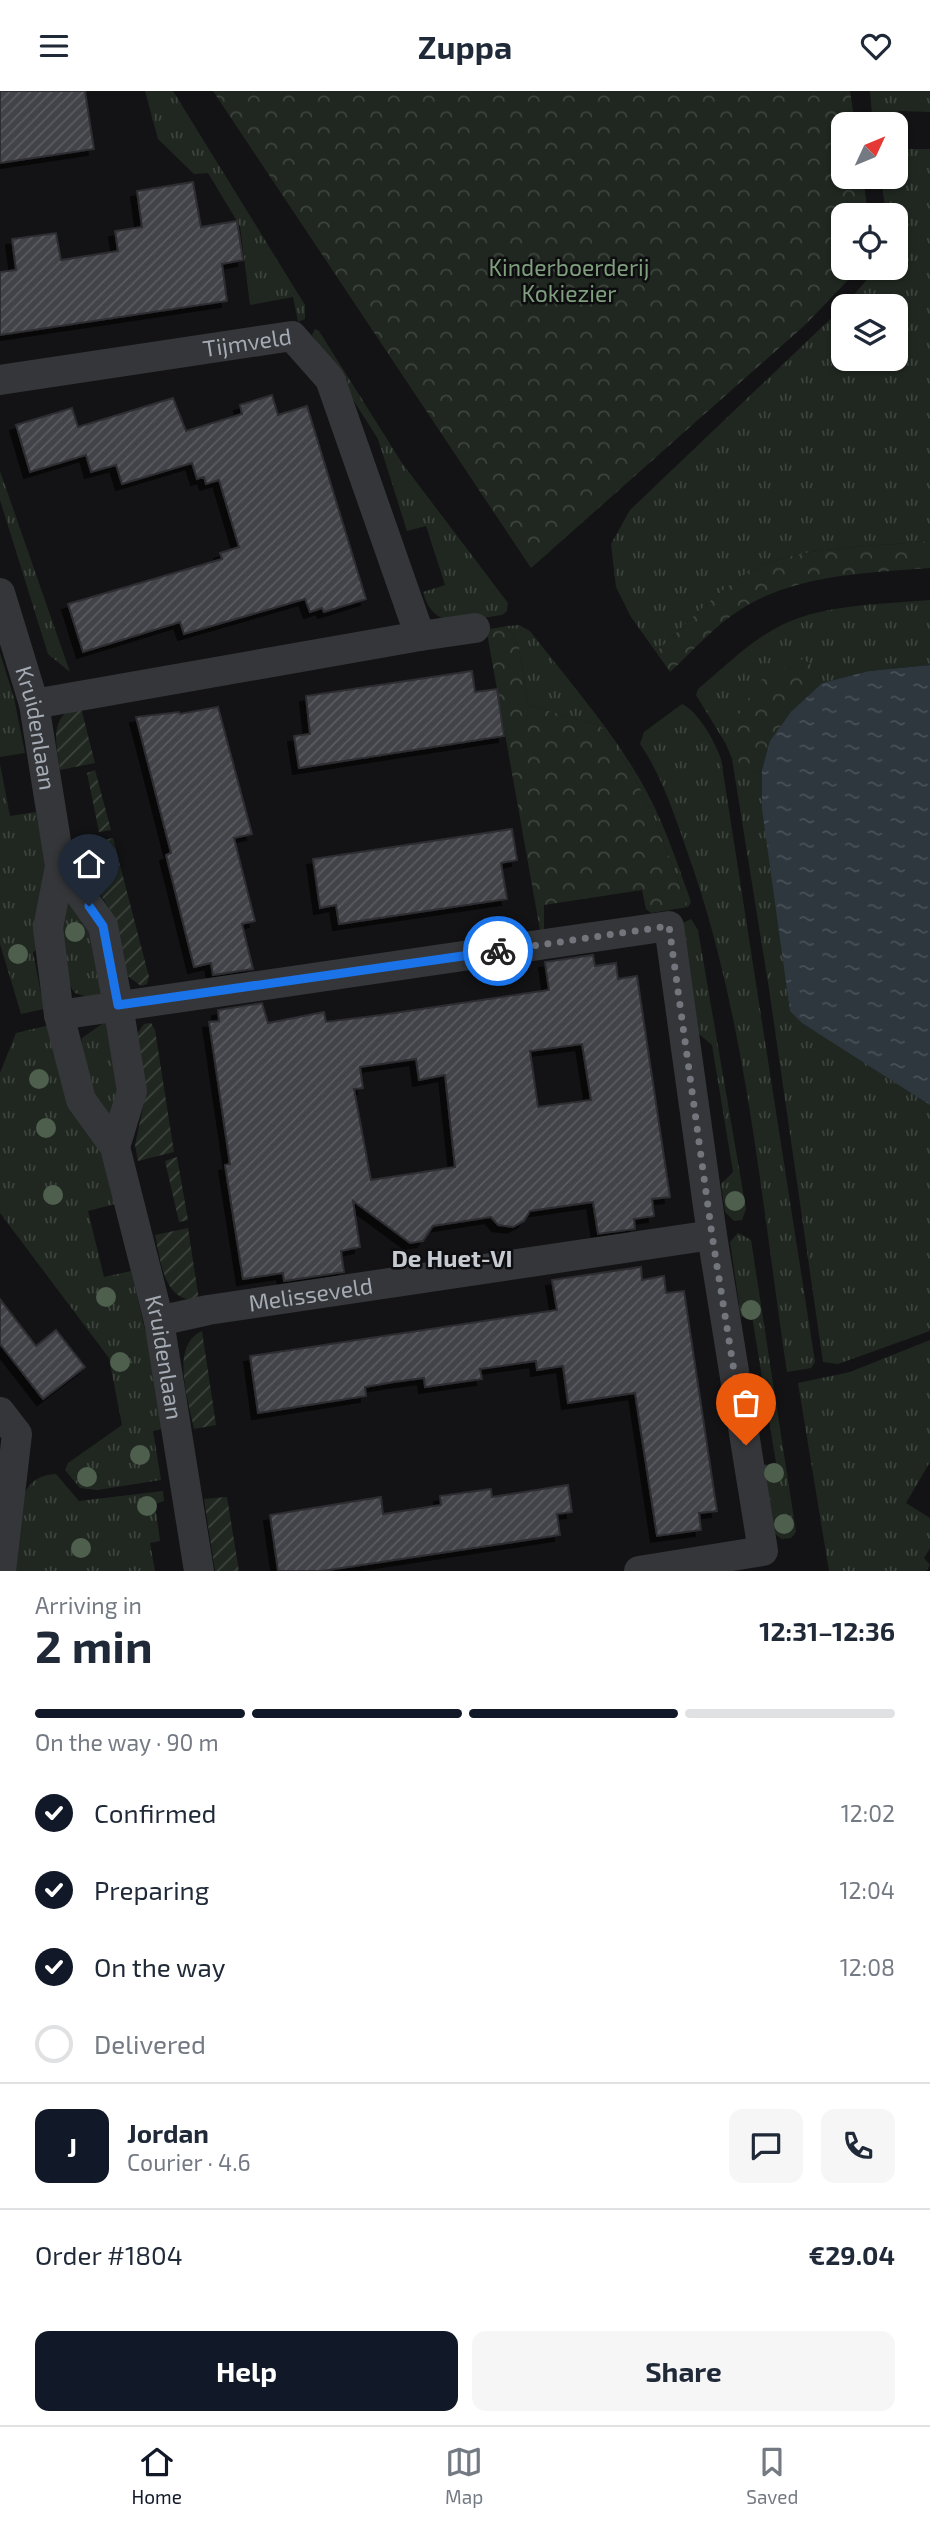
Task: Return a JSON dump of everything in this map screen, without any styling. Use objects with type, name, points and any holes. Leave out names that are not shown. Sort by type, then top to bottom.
[{"type":"street","name":"Tijmveld","points":[[0,380],[292,336],[330,379],[420,636]]},
{"type":"street","name":"Kruidenlaan","points":[[0,593],[34,704],[60,866],[48,928],[59,1015],[81,1100],[115,1147],[159,1321],[199,1571]]},
{"type":"street","points":[[34,704],[475,628]]},
{"type":"street","name":"Kruidenlaan","points":[[60,866],[103,926],[132,1091],[115,1147]]},
{"type":"street","points":[[59,1015],[669,926],[712,1235],[763,1551],[639,1571]]},
{"type":"street","name":"Melisseveld","points":[[159,1321],[208,1310],[712,1235]]},
{"type":"street","points":[[0,1412],[17,1434],[1,1571]]},
{"type":"green space","points":[[145,91],[173,91],[305,305],[305,319],[298,322],[293,297],[250,305],[240,226],[208,173],[194,174],[158,139]]},
{"type":"green space","name":"Kinderboerderij Kokiezier","points":[[213,91],[850,91],[853,112],[831,112],[831,189],[865,189],[866,203],[831,203],[831,280],[848,280],[835,294],[831,294],[831,298],[805,325],[531,568]]},
{"type":"green space","points":[[870,91],[930,91],[930,112],[872,112]]},
{"type":"green space","points":[[908,149],[930,149],[930,541],[840,548],[774,561],[728,586],[656,652],[631,617],[616,587],[611,544],[630,510],[831,318],[831,371],[908,371],[908,294],[854,294],[867,280],[908,280],[908,203],[884,203],[883,189],[908,189]]},
{"type":"green space","points":[[315,329],[319,331],[402,463],[508,603],[507,611],[502,615],[454,621],[435,614],[428,605],[423,592],[445,585],[426,526],[407,531],[378,439],[312,335]]},
{"type":"green space","points":[[0,471],[70,672],[48,654],[0,500]]},
{"type":"green space","points":[[930,541],[930,568],[834,577],[787,588],[764,597],[723,622],[670,672],[656,652],[728,586],[774,561],[840,548]]},
{"type":"green space","points":[[930,600],[930,665],[869,671],[822,683],[819,671],[803,659],[749,776],[762,770],[762,809],[930,1104],[930,1331],[838,1364],[823,1362],[769,989],[732,759],[726,744],[696,695],[698,689],[743,651],[761,637],[789,622],[828,610]]},
{"type":"green space","points":[[519,625],[530,631],[587,703],[639,778],[674,854],[691,902],[688,907],[653,815],[631,770],[600,726],[528,705],[519,647],[507,626]]},
{"type":"green space","points":[[507,626],[519,647],[528,705],[600,726],[631,770],[653,815],[688,907],[651,913],[646,909],[642,890],[544,905],[544,930],[540,930],[487,633],[490,629]]},
{"type":"green space","points":[[0,653],[14,698],[25,753],[0,757]]},
{"type":"green space","points":[[803,659],[819,671],[822,683],[778,731],[762,770],[749,776],[739,765],[733,724],[759,681]]},
{"type":"green space","points":[[80,704],[95,763],[60,770],[56,731],[63,716]]},
{"type":"green space","points":[[682,704],[700,720],[721,759],[815,1362],[811,1368],[787,1372],[749,1108],[724,977],[707,913],[678,824],[661,782],[640,744],[644,732]]},
{"type":"green space","points":[[0,764],[10,816],[36,812],[47,873],[40,949],[33,952],[44,1009],[21,1014],[0,944]]},
{"type":"green space","points":[[95,770],[111,830],[99,832],[87,773]]},
{"type":"green space","points":[[113,838],[149,977],[147,984],[141,986],[125,974],[110,910],[80,861],[77,845]]},
{"type":"green space","points":[[72,900],[93,932],[103,995],[87,997],[75,993],[69,984],[59,937],[66,902]]},
{"type":"green space","points":[[691,919],[698,930],[746,1209],[742,1220],[734,1221],[725,1212],[721,1184],[733,1172],[712,1045],[699,1034],[683,923]]},
{"type":"green space","points":[[105,1022],[109,1024],[120,1080],[112,1119],[92,1097],[81,1047],[82,1038]]},
{"type":"green space","points":[[151,1023],[155,1030],[174,1152],[138,1161],[135,1145],[145,1098],[137,1034],[144,1024]]},
{"type":"green space","points":[[46,1026],[56,1031],[104,1156],[115,1204],[88,1211],[104,1277],[131,1271],[147,1338],[162,1429],[153,1431],[161,1480],[97,1490],[80,1488],[65,1470],[68,1463],[122,1425],[109,1358],[0,1213],[0,1073],[16,1033]]},
{"type":"green space","points":[[177,1157],[188,1220],[179,1222],[165,1161]]},
{"type":"green space","points":[[188,1228],[199,1300],[187,1299],[171,1288],[162,1268],[155,1235]]},
{"type":"green space","points":[[738,1233],[751,1240],[796,1532],[791,1538],[782,1539],[775,1534],[764,1465],[776,1463],[752,1316],[741,1317],[730,1242]]},
{"type":"green space","points":[[202,1331],[216,1425],[194,1429],[186,1390],[184,1361],[192,1338]]},
{"type":"green space","points":[[930,1340],[930,1462],[906,1503],[930,1518],[930,1548],[924,1558],[930,1565],[926,1571],[829,1571],[798,1383],[850,1372]]},
{"type":"green space","points":[[56,1474],[79,1501],[163,1491],[164,1501],[155,1504],[160,1541],[150,1543],[155,1571],[15,1571],[25,1492],[38,1479]]},
{"type":"green space","points":[[227,1497],[239,1571],[215,1571],[204,1499]]},
{"type":"water","points":[[930,665],[930,1105],[802,1023],[790,1011],[762,809],[762,770],[770,741],[791,712],[822,683],[869,671]]},
{"type":"building","points":[[0,91],[85,91],[94,149],[0,163]]},
{"type":"building","points":[[193,182],[201,227],[237,221],[243,260],[222,264],[227,301],[0,335],[0,272],[16,270],[12,239],[56,233],[61,260],[118,251],[115,231],[142,227],[137,191]]},
{"type":"building","points":[[272,395],[278,415],[307,406],[366,599],[324,612],[322,608],[310,612],[305,599],[184,634],[180,622],[83,652],[68,604],[222,559],[220,553],[239,547],[219,480],[206,484],[204,477],[197,479],[192,463],[122,484],[116,465],[91,472],[86,455],[30,472],[16,425],[72,408],[78,427],[173,398],[186,431],[242,414],[240,405]]},
{"type":"building","points":[[472,671],[475,692],[497,689],[504,736],[299,768],[294,736],[310,734],[306,696]]},
{"type":"building","points":[[218,707],[252,834],[234,838],[255,921],[242,924],[253,969],[213,975],[211,963],[194,967],[166,855],[171,853],[136,717],[180,714]]},
{"type":"building","points":[[512,829],[517,860],[501,863],[507,899],[339,924],[336,905],[320,908],[313,859]]},
{"type":"building","points":[[593,955],[595,966],[616,963],[618,979],[637,976],[670,1197],[652,1199],[654,1216],[634,1219],[635,1229],[598,1234],[593,1202],[530,1211],[524,1221],[513,1227],[498,1225],[491,1217],[433,1226],[423,1241],[410,1243],[353,1201],[360,1247],[341,1251],[344,1272],[284,1281],[283,1273],[243,1279],[225,1165],[230,1164],[209,1022],[219,1021],[218,1010],[262,1003],[268,1023],[324,1012],[326,1022],[381,1015],[549,990],[545,962]],"holes":[[[582,1044],[591,1100],[538,1107],[530,1051]],[[416,1059],[419,1080],[445,1075],[455,1167],[371,1180],[354,1089],[363,1088],[360,1067]]]},
{"type":"building","points":[[641,1267],[642,1280],[664,1276],[666,1293],[684,1291],[717,1511],[699,1513],[701,1530],[657,1536],[635,1393],[568,1403],[563,1366],[537,1370],[536,1361],[480,1369],[482,1379],[425,1387],[424,1378],[394,1382],[365,1387],[366,1396],[258,1413],[250,1356],[557,1310],[552,1280]]},
{"type":"building","points":[[0,1299],[36,1346],[56,1330],[85,1367],[43,1399],[0,1344]]},
{"type":"building","points":[[568,1485],[572,1512],[557,1514],[560,1535],[322,1571],[278,1571],[270,1515],[381,1497],[383,1514],[441,1505],[440,1496],[491,1489],[492,1497]]},
{"type":"way so far","points":[[498,951],[669,926],[712,1235],[746,1445]]},
{"type":"district","name":"De Huet-VI","points":[[452,1259]]},
{"type":"route","points":[[89,906],[103,926],[118,1005],[498,951]]}]
